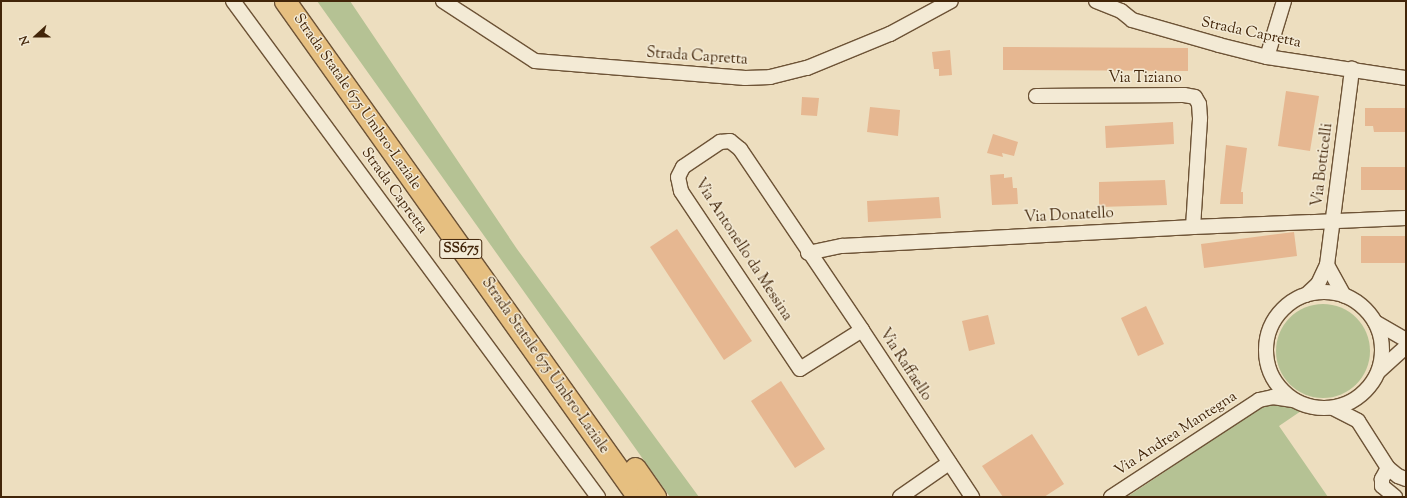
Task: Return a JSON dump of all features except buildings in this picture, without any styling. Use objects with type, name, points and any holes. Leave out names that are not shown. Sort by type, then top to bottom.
[{"type":"highway","name":"Strada Statale 675 Umbro-Laziale","points":[[285,1],[638,497]]},
{"type":"highway","name":"Strada Statale 675 Umbro-Laziale","points":[[303,1],[655,497]]},
{"type":"street","name":"Strada Capretta","points":[[233,1],[598,497]]},
{"type":"street","name":"Strada Capretta","points":[[443,1],[535,61],[746,78],[770,77],[807,68],[890,34],[951,1]]},
{"type":"street","name":"Strada Capretta","points":[[1096,1],[1121,11],[1132,20],[1267,56],[1406,78]]},
{"type":"street","points":[[1267,56],[1284,1]]},
{"type":"street","name":"Via Botticelli","points":[[1304,296],[1318,284],[1327,265],[1352,69]]},
{"type":"street","name":"Via Tiziano","points":[[1036,96],[1184,95],[1195,97],[1199,104],[1200,119],[1193,226]]},
{"type":"street","name":"Via Antonello da Messina","points":[[808,253],[740,149],[730,141],[720,142],[683,167],[678,177],[681,191],[800,369],[862,330]]},
{"type":"street","name":"Via Donatello","points":[[808,253],[842,246],[1193,226],[1406,218]]},
{"type":"street","name":"Via Raffaello","points":[[808,253],[862,330],[972,497]]},
{"type":"street","points":[[1327,265],[1344,296]]},
{"type":"street","points":[[1368,389],[1352,402],[1333,408],[1313,408],[1294,400],[1279,387],[1270,370],[1266,350],[1270,330],[1280,313],[1304,296],[1324,292],[1344,296],[1362,306],[1375,322],[1382,342],[1378,372]]},
{"type":"street","points":[[1375,322],[1406,340]]},
{"type":"street","points":[[1362,426],[1360,405],[1368,389],[1378,372],[1406,347]]},
{"type":"street","name":"Via Andrea Mantegna","points":[[1259,400],[1266,387],[1270,370]]},
{"type":"street","name":"Via Andrea Mantegna","points":[[1111,497],[1259,400],[1280,397],[1294,400]]},
{"type":"street","points":[[1333,408],[1353,417],[1362,426],[1388,468],[1398,476],[1406,478]]},
{"type":"street","points":[[900,497],[949,463]]},
{"type":"street","points":[[1388,468],[1382,479],[1382,486],[1395,497]]},
{"type":"green space","points":[[317,1],[350,1],[517,249],[699,497],[670,497]]},
{"type":"green space","points":[[1323,304],[1341,308],[1356,318],[1366,333],[1370,351],[1366,369],[1356,384],[1341,394],[1323,398],[1305,394],[1290,384],[1280,369],[1276,351],[1280,333],[1290,318],[1305,308]]},
{"type":"green space","points":[[1285,403],[1301,411],[1279,426],[1328,497],[1127,497],[1263,406]]}]
